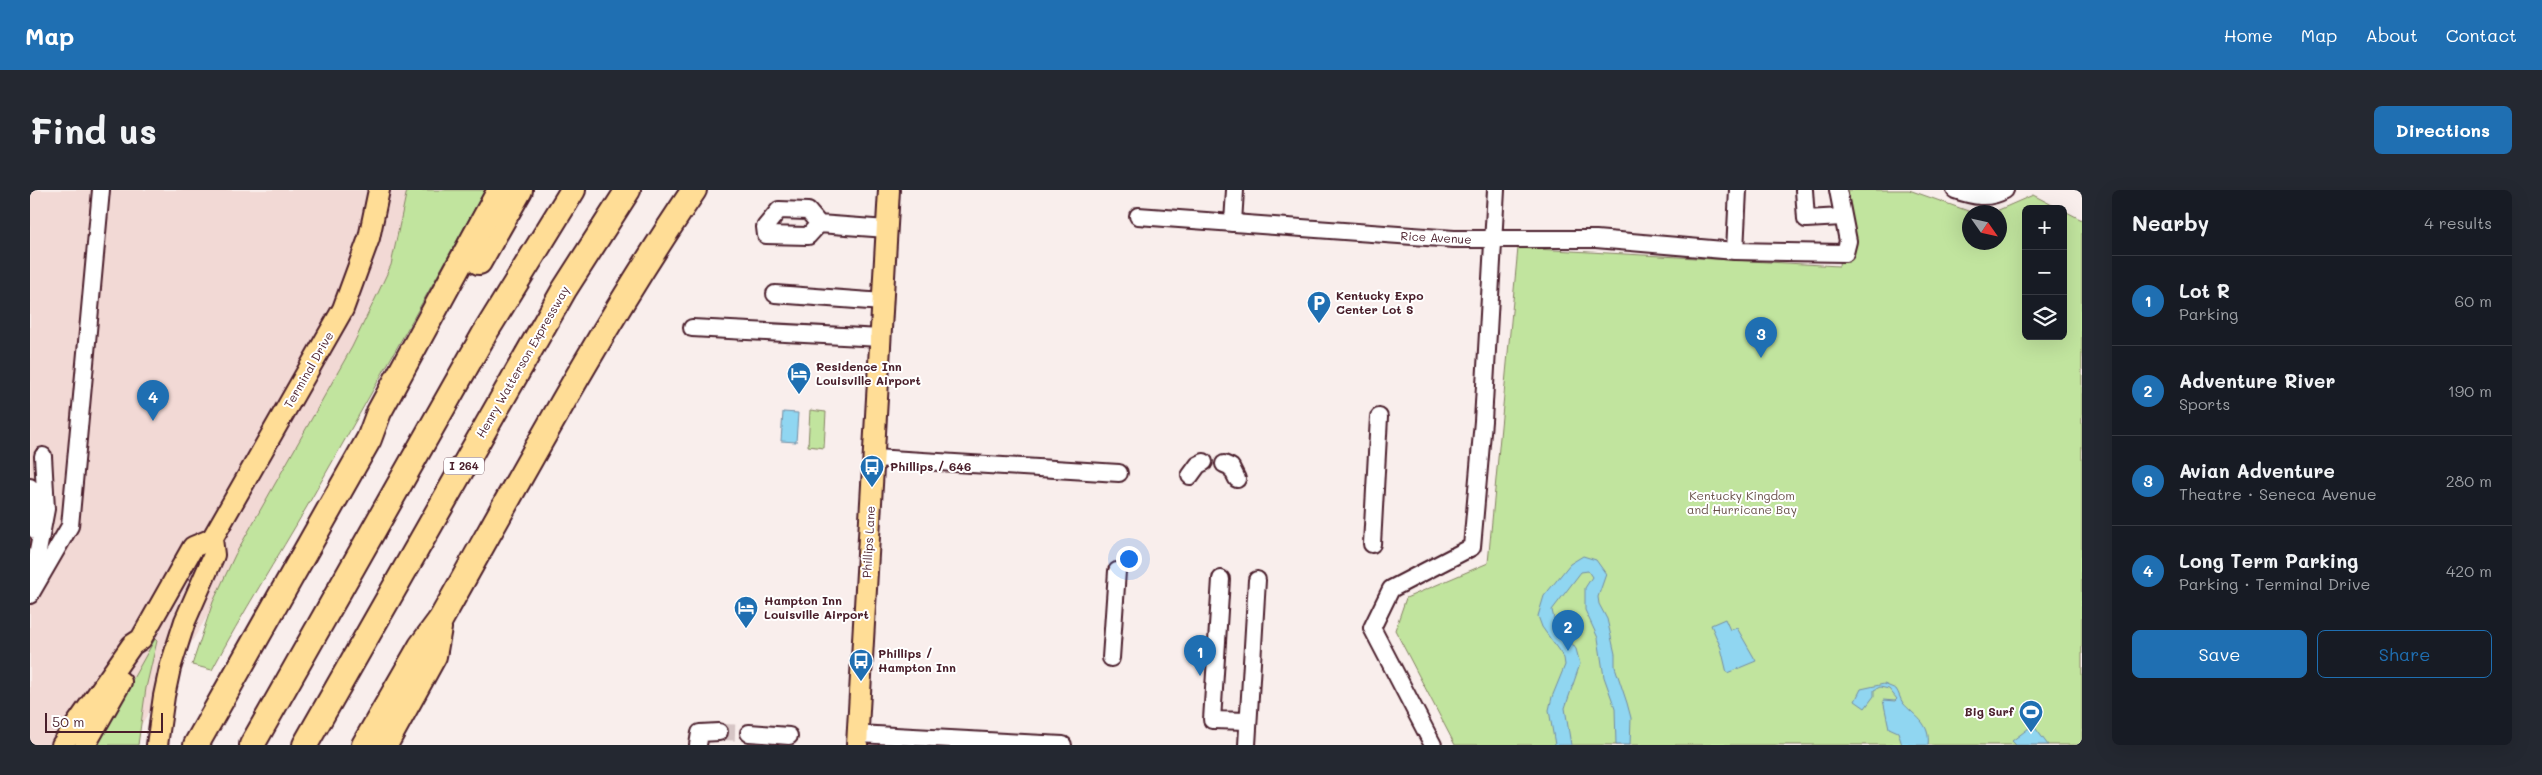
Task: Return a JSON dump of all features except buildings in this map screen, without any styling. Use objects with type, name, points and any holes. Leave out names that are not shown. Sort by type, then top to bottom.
[{"type":"highway","points":[[196,745],[369,439],[379,412],[500,190]]},
{"type":"highway","points":[[369,439],[390,420],[520,190]]},
{"type":"highway","points":[[252,745],[485,333],[572,190]]},
{"type":"highway","name":"Henry Watterson Expressway","points":[[305,745],[564,290],[628,190]]},
{"type":"highway","points":[[364,745],[420,646],[440,619],[593,350],[656,246],[694,190]]},
{"type":"highway","points":[[385,745],[434,656],[440,619]]},
{"type":"main road","name":"Terminal Drive","points":[[62,745],[132,645],[141,639],[193,547],[212,538],[343,309],[369,238],[379,190]]},
{"type":"main road","name":"Phillips Lane","points":[[858,740],[889,190]]},
{"type":"main road","name":"Terminal Drive","points":[[157,745],[170,668],[185,621],[214,555],[212,538]]},
{"type":"main road","points":[[85,745],[140,649],[141,639]]},
{"type":"street","points":[[30,594],[70,526],[101,190]]},
{"type":"street","points":[[1233,223],[1235,190]]},
{"type":"street","points":[[1433,745],[1372,628],[1391,589],[1472,548],[1496,190]]},
{"type":"street","points":[[1735,251],[1738,190]]},
{"type":"street","points":[[1804,190],[1806,219],[1842,217],[1838,190]]},
{"type":"street","points":[[1955,190],[1970,195],[1987,197],[2005,190]]},
{"type":"street","name":"Rice Avenue","points":[[1138,216],[1493,241],[1596,239],[1735,251],[1845,253],[1848,241],[1842,217]]},
{"type":"street","points":[[818,224],[887,229]]},
{"type":"street","points":[[775,294],[883,302]]},
{"type":"street","points":[[692,328],[881,338]]},
{"type":"street","points":[[1372,544],[1379,417]]},
{"type":"street","points":[[30,594],[46,509],[43,456]]},
{"type":"street","points":[[874,458],[1119,473]]},
{"type":"street","points":[[1190,476],[1198,465],[1204,462]]},
{"type":"street","points":[[1224,464],[1231,467],[1237,479]]},
{"type":"street","points":[[30,487],[36,524],[36,562]]},
{"type":"street","points":[[1111,658],[1117,571]]},
{"type":"street","points":[[1221,579],[1212,720],[1248,721]]},
{"type":"street","points":[[1247,745],[1257,580]]},
{"type":"street","points":[[698,745],[700,733],[719,732]]},
{"type":"street","points":[[749,733],[788,736]]},
{"type":"street","points":[[858,740],[1063,745]]},
{"type":"shaded area","points":[[30,190],[466,190],[129,745],[30,745]]},
{"type":"green space","points":[[407,190],[485,190],[309,503],[212,670],[192,665],[213,602],[235,555],[352,347],[391,265]]},
{"type":"green space","name":"Kentucky Kingdom and Hurricane Bay","points":[[1846,190],[1909,190],[1962,209],[1962,250],[2007,250],[2007,206],[2033,195],[2052,205],[2022,205],[2022,340],[2067,340],[2067,212],[2082,220],[2082,745],[1455,745],[1395,630],[1406,598],[1488,563],[1518,248],[1839,266]]},
{"type":"green space","points":[[810,410],[826,412],[824,448],[808,446]]},
{"type":"green space","points":[[155,639],[157,641],[146,688],[138,745],[96,745]]},
{"type":"water","points":[[783,412],[798,413],[796,442],[781,441]]},
{"type":"water","points":[[1583,556],[1596,560],[1606,574],[1598,597],[1599,604],[1607,619],[1615,654],[1615,667],[1631,718],[1630,745],[1616,745],[1615,708],[1604,677],[1598,638],[1585,610],[1585,588],[1592,577],[1588,571],[1581,572],[1552,610],[1554,619],[1576,649],[1580,664],[1565,708],[1571,745],[1555,745],[1549,710],[1552,697],[1565,665],[1564,658],[1542,627],[1538,616],[1544,596],[1570,564]]},
{"type":"water","points":[[1725,619],[1730,630],[1737,628],[1756,661],[1727,673],[1721,648],[1711,625]]},
{"type":"water","points":[[1884,684],[1896,689],[1903,703],[1924,725],[1927,731],[1928,745],[1902,745],[1898,732],[1889,728],[1883,700],[1895,701],[1897,699],[1889,689],[1880,687],[1874,690],[1874,696],[1865,708],[1855,701],[1861,689]]},
{"type":"water","name":"Big Surf","points":[[2033,725],[2048,745],[2016,745],[2012,741]]},
{"type":"tunnel","points":[[719,732],[749,733]]},
{"type":"place","name":"Kentucky Expo Center Lot S","points":[[1319,324]]},
{"type":"place","name":"Avian Adventure","points":[[1761,358]]},
{"type":"place","name":"Residence Inn Louisville Airport","points":[[799,395]]},
{"type":"place","name":"Long Term Parking","points":[[153,421]]},
{"type":"place","name":"Phillips / 646","points":[[872,488]]},
{"type":"place","name":"Hampton Inn Louisville Airport","points":[[746,629]]},
{"type":"place","name":"Adventure River","points":[[1568,651]]},
{"type":"place","name":"Lot R","points":[[1200,676]]},
{"type":"place","name":"Phillips / Hampton Inn","points":[[861,682]]},
{"type":"place","name":"Big Surf","points":[[2031,733]]}]
